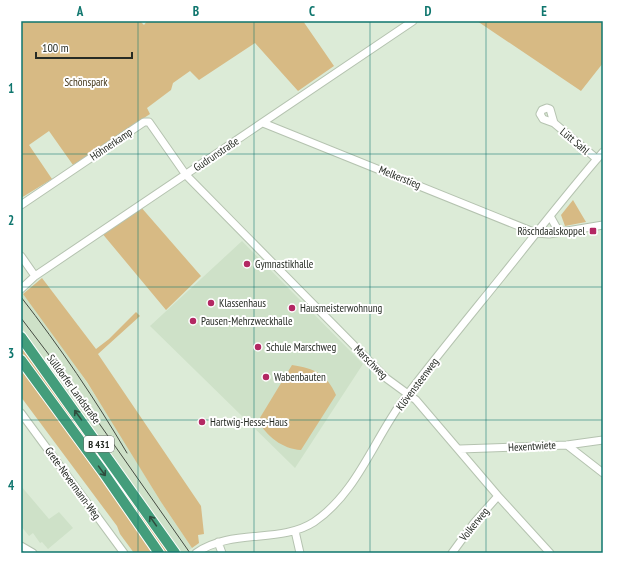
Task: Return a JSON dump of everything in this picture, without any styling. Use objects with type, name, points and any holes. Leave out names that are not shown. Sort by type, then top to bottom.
[{"type":"highway","name":"Sülldorfer Landstraße","points":[[21,337],[175,553]]},
{"type":"highway","name":"B 431","points":[[21,360],[103,472],[159,553]]},
{"type":"street","name":"Gudrunstraße","points":[[21,289],[35,276],[413,21]]},
{"type":"street","name":"Höhnerkamp","points":[[21,205],[144,122],[152,125],[186,175]]},
{"type":"street","name":"Melkerstieg","points":[[263,123],[536,233]]},
{"type":"street","name":"Lütt Sahl","points":[[554,123],[597,159]]},
{"type":"street","name":"Klövensteenweg","points":[[196,553],[203,548],[230,539],[295,531],[313,523],[334,506],[359,473],[408,394],[536,233],[603,152]]},
{"type":"street","name":"Marschweg","points":[[186,175],[386,378],[416,400],[498,496],[550,553]]},
{"type":"street","points":[[550,216],[559,232]]},
{"type":"street","points":[[536,233],[601,227]]},
{"type":"street","points":[[21,256],[35,276]]},
{"type":"street","name":"Grete-Nevermann-Weg","points":[[21,413],[124,553]]},
{"type":"street","name":"Hexentwiete","points":[[460,450],[567,445],[603,440]]},
{"type":"street","points":[[567,445],[603,473]]},
{"type":"street","name":"Volkerweg","points":[[452,553],[474,523],[498,496]]},
{"type":"street","points":[[295,531],[300,553]]},
{"type":"street","points":[[218,542],[222,553]]},
{"type":"street","points":[[21,546],[33,553]]},
{"type":"shaded area","name":"Schule Marschweg","points":[[242,241],[363,364],[295,468],[150,326]]},
{"type":"shaded area","points":[[23,294],[74,363],[115,426],[161,502],[192,548],[185,553],[179,553],[62,386],[58,377],[21,327],[21,296]]},
{"type":"shaded area","points":[[21,486],[49,519],[59,512],[73,528],[48,549],[42,542],[40,543],[33,533],[29,536],[21,526]]},
{"type":"green space","name":"Schönspark","points":[[21,21],[140,21],[144,25],[147,21],[303,21],[334,66],[298,91],[255,43],[199,80],[190,71],[173,83],[171,90],[147,108],[150,114],[73,165],[49,131],[29,145],[52,179],[21,198]]},
{"type":"green space","points":[[477,21],[603,21],[603,63],[581,91]]},
{"type":"green space","points":[[573,200],[586,222],[565,226],[561,215]]},
{"type":"green space","points":[[140,206],[201,276],[166,310],[101,232]]},
{"type":"green space","points":[[42,278],[96,349],[109,339],[136,312],[140,316],[98,354],[201,506],[204,534],[198,535],[199,543],[192,548],[161,502],[87,382],[23,294]]},
{"type":"green space","points":[[21,345],[168,553],[164,553],[21,357]]},
{"type":"green space","points":[[292,365],[307,368],[319,373],[328,382],[336,395],[301,450],[288,447],[276,441],[266,432],[258,421]]},
{"type":"green space","points":[[21,370],[76,444],[153,553],[134,553],[120,534],[117,526],[21,397]]},
{"type":"tram line","points":[[21,297],[77,374],[127,453]]},
{"type":"tram line","points":[[21,318],[75,389],[190,553]]},
{"type":"place","name":"Röschdaalskoppel","points":[[593,231]]},
{"type":"place","name":"Gymnastikhalle","points":[[247,264]]},
{"type":"place","name":"Klassenhaus","points":[[211,303]]},
{"type":"place","name":"Hausmeisterwohnung","points":[[292,308]]},
{"type":"place","name":"Pausen-Mehrzweckhalle","points":[[193,321]]},
{"type":"place","name":"Schule Marschweg","points":[[258,347]]},
{"type":"place","name":"Wabenbauten","points":[[266,377]]},
{"type":"place","name":"Hartwig-Hesse-Haus","points":[[202,422]]}]
